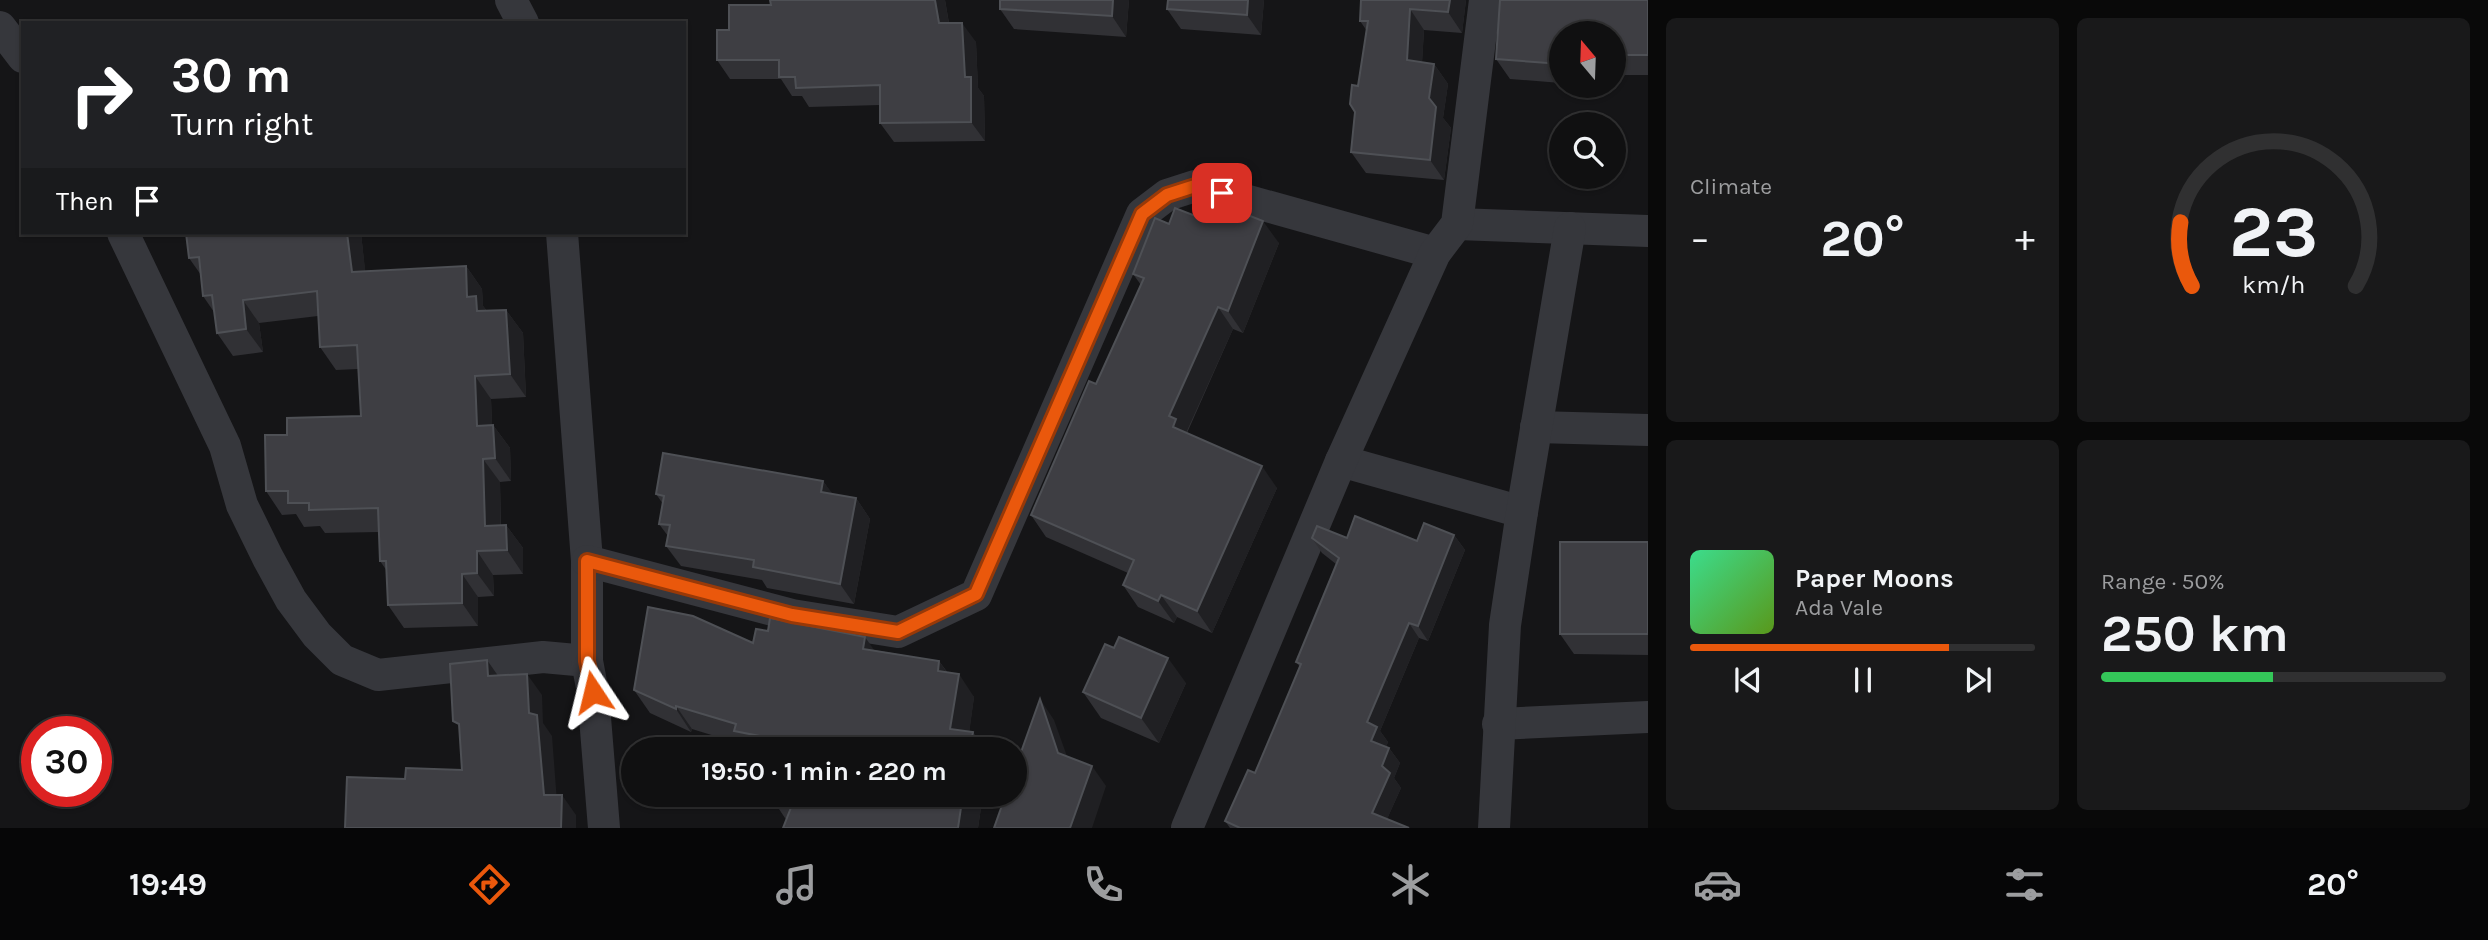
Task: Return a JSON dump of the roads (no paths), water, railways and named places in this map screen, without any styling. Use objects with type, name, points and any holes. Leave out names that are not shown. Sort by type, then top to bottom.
[{"type":"street","points":[[511,0],[522,21]]},
{"type":"street","points":[[1187,828],[1341,461],[1435,253],[1457,225],[1485,0]]},
{"type":"street","points":[[0,27],[21,54]]},
{"type":"street","points":[[587,561],[792,615],[898,632],[976,594],[1142,214],[1167,195],[1195,186],[1435,253]]},
{"type":"street","points":[[1457,225],[1648,230]]},
{"type":"street","points":[[1494,828],[1498,724],[1506,625],[1522,512],[1570,228]]},
{"type":"street","points":[[124,235],[225,446],[242,505],[268,558],[291,600],[317,635],[342,660],[378,675],[543,657],[587,661]]},
{"type":"street","points":[[562,235],[587,561],[587,661],[593,692],[604,828]]},
{"type":"street","points":[[1536,427],[1648,430]]},
{"type":"street","points":[[1341,461],[1522,512]]},
{"type":"street","points":[[1498,724],[1648,718]]}]
